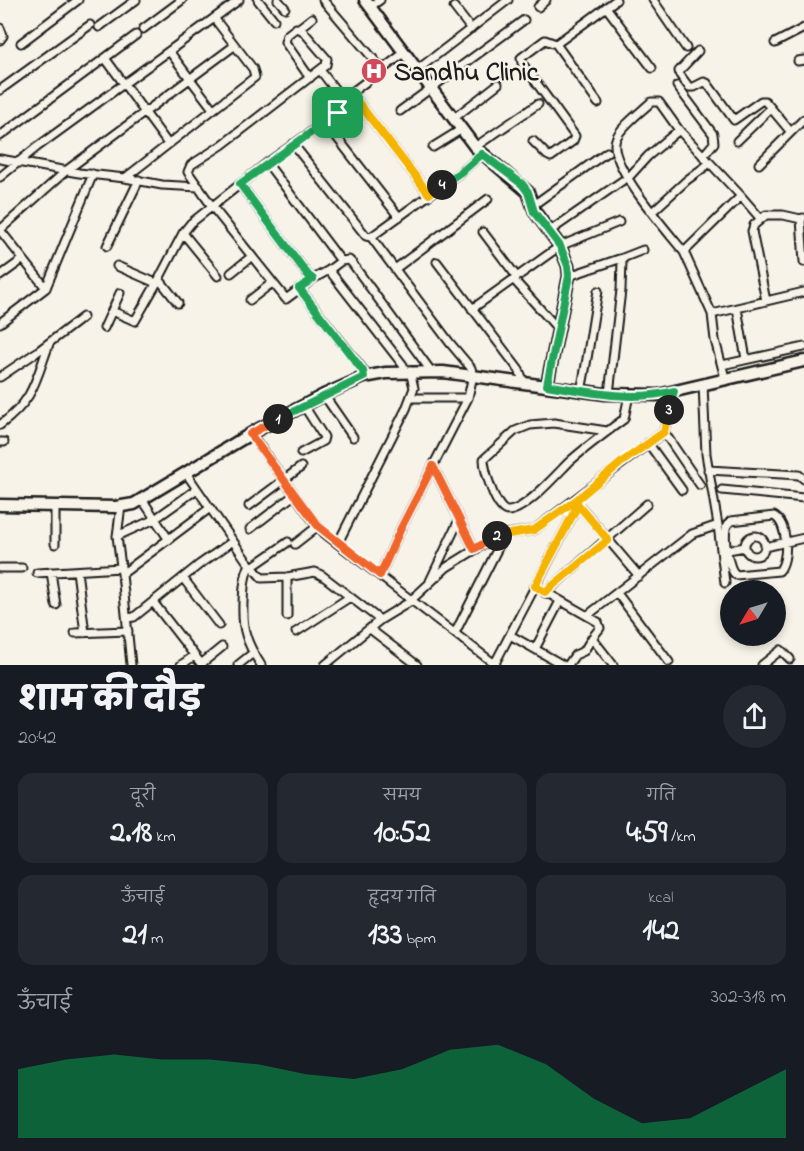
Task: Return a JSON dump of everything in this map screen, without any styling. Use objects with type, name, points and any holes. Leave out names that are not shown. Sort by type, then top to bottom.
[{"type":"street","points":[[21,43],[78,0]]},
{"type":"street","points":[[99,27],[136,0]]},
{"type":"street","points":[[0,136],[182,0]]},
{"type":"street","points":[[258,0],[274,20]]},
{"type":"street","points":[[279,0],[285,8]]},
{"type":"street","points":[[323,0],[382,69]]},
{"type":"street","points":[[380,0],[368,4],[478,151],[525,188],[538,218],[560,246],[568,266],[569,276],[547,385]]},
{"type":"street","points":[[417,70],[471,29],[498,3],[508,0]]},
{"type":"street","points":[[538,7],[546,0]]},
{"type":"street","points":[[556,44],[616,0]]},
{"type":"street","points":[[653,0],[686,48]]},
{"type":"street","points":[[0,177],[234,1]]},
{"type":"street","points":[[454,7],[471,29]]},
{"type":"street","points":[[606,7],[652,68]]},
{"type":"street","points":[[125,178],[255,76],[253,69],[214,18]]},
{"type":"street","points":[[310,78],[285,42],[287,35],[312,18]]},
{"type":"street","points":[[400,111],[524,20]]},
{"type":"street","points":[[0,90],[90,25]]},
{"type":"street","points":[[0,28],[3,36],[0,40]]},
{"type":"street","points":[[299,28],[327,59],[326,65],[222,145],[191,165],[188,172],[251,257],[286,299],[341,261],[349,260],[430,371]]},
{"type":"street","points":[[775,43],[804,28]]},
{"type":"street","points":[[533,141],[551,157],[575,138],[521,60],[545,40],[556,44],[598,103]]},
{"type":"street","points":[[46,288],[0,230],[67,170],[234,46]]},
{"type":"street","points":[[169,51],[213,109]]},
{"type":"street","points":[[698,51],[679,71],[689,87],[706,83],[734,120],[760,101],[765,101],[790,131]]},
{"type":"street","points":[[112,311],[135,321],[183,233],[211,205],[347,105],[351,93],[404,53]]},
{"type":"street","points":[[105,58],[168,144]]},
{"type":"street","points":[[320,70],[347,105]]},
{"type":"street","points":[[454,118],[498,84]]},
{"type":"street","points":[[677,86],[713,134],[714,143],[703,156]]},
{"type":"street","points":[[351,93],[429,194]]},
{"type":"street","points":[[725,378],[712,314],[684,252],[625,179],[615,141],[617,136],[651,102],[659,102],[679,130],[760,218]]},
{"type":"street","points":[[371,237],[465,169],[478,151],[538,104]]},
{"type":"street","points":[[737,141],[771,108]]},
{"type":"street","points":[[759,164],[804,119]]},
{"type":"street","points":[[325,122],[399,217]]},
{"type":"street","points":[[433,147],[462,129]]},
{"type":"street","points":[[550,231],[625,179],[679,130]]},
{"type":"street","points":[[293,144],[366,236],[371,237],[471,368],[473,375],[468,398],[401,528],[380,575]]},
{"type":"street","points":[[532,206],[607,152]]},
{"type":"street","points":[[0,159],[179,187],[199,187]]},
{"type":"street","points":[[267,163],[341,261]]},
{"type":"street","points":[[652,212],[687,180],[710,163]]},
{"type":"street","points":[[0,323],[46,288],[93,174]]},
{"type":"street","points":[[107,246],[139,180]]},
{"type":"street","points":[[240,184],[313,279]]},
{"type":"street","points":[[684,252],[741,196]]},
{"type":"street","points":[[394,269],[488,199]]},
{"type":"street","points":[[766,301],[752,231],[760,218],[766,214],[803,218],[804,262]]},
{"type":"street","points":[[472,309],[560,246],[620,222]]},
{"type":"street","points":[[483,232],[516,278],[559,330]]},
{"type":"street","points":[[183,233],[218,276]]},
{"type":"street","points":[[569,276],[643,250]]},
{"type":"street","points":[[231,273],[251,257]]},
{"type":"street","points":[[609,394],[621,290],[622,261],[620,259]]},
{"type":"street","points":[[0,276],[22,260]]},
{"type":"street","points":[[436,262],[519,370],[524,382]]},
{"type":"street","points":[[117,266],[158,281],[178,303]]},
{"type":"street","points":[[329,270],[408,371],[414,388],[338,543]]},
{"type":"street","points":[[250,300],[272,283]]},
{"type":"street","points":[[299,288],[350,352],[363,371],[364,377]]},
{"type":"street","points":[[580,391],[587,365],[588,343],[598,291]]},
{"type":"street","points":[[712,314],[804,292]]},
{"type":"street","points":[[104,328],[120,293]]},
{"type":"street","points":[[737,308],[746,359]]},
{"type":"street","points":[[0,376],[83,317]]},
{"type":"street","points":[[0,425],[20,409],[30,395],[50,342]]},
{"type":"street","points":[[722,365],[804,347]]},
{"type":"street","points":[[0,505],[121,506],[134,504],[250,434],[324,395],[364,377],[386,372],[430,371],[580,391],[658,395],[804,361]]},
{"type":"street","points":[[703,384],[708,470],[725,580]]},
{"type":"street","points":[[325,665],[380,620],[411,600],[447,567],[474,549],[499,535],[534,530],[577,503],[664,432],[674,391]]},
{"type":"street","points":[[607,431],[555,423],[530,425],[515,431],[484,459],[494,495],[501,508],[510,511],[533,498],[569,462],[626,416],[629,394]]},
{"type":"street","points":[[324,395],[353,437]]},
{"type":"street","points":[[411,398],[468,398]]},
{"type":"street","points":[[301,453],[323,441],[324,437],[304,406]]},
{"type":"street","points":[[664,432],[700,485]]},
{"type":"street","points":[[250,434],[318,526],[495,665],[577,503]]},
{"type":"street","points":[[648,443],[682,490]]},
{"type":"street","points":[[433,466],[474,549]]},
{"type":"street","points":[[249,506],[301,467]]},
{"type":"street","points":[[708,470],[799,475],[804,479]]},
{"type":"street","points":[[186,473],[251,566],[262,578],[287,577],[315,572],[380,620]]},
{"type":"street","points":[[117,536],[155,519],[197,489]]},
{"type":"street","points":[[722,490],[804,498]]},
{"type":"street","points":[[250,529],[294,495]]},
{"type":"street","points":[[142,499],[169,540]]},
{"type":"street","points":[[577,503],[639,576]]},
{"type":"street","points":[[545,592],[647,504]]},
{"type":"street","points":[[55,506],[55,544]]},
{"type":"street","points":[[121,506],[117,536],[131,665]]},
{"type":"street","points":[[37,573],[122,571],[169,540],[210,508]]},
{"type":"street","points":[[774,516],[782,524],[785,543],[784,562],[779,571],[738,576],[730,569],[725,530],[730,521],[774,516]]},
{"type":"street","points":[[429,583],[459,519]]},
{"type":"street","points":[[588,615],[692,534],[718,525]]},
{"type":"street","points":[[261,665],[253,654],[244,633],[246,571],[318,526]]},
{"type":"street","points":[[455,633],[505,534]]},
{"type":"street","points":[[756,535],[762,538],[765,547],[762,554],[755,556],[749,554],[745,548],[747,539],[756,535]]},
{"type":"street","points":[[765,547],[804,538]]},
{"type":"street","points":[[127,618],[134,617],[233,541]]},
{"type":"street","points":[[728,550],[745,548]]},
{"type":"street","points":[[0,568],[22,568]]},
{"type":"street","points":[[78,571],[85,633]]},
{"type":"street","points":[[51,572],[56,605]]},
{"type":"street","points":[[287,577],[287,616]]},
{"type":"street","points":[[183,578],[219,625]]},
{"type":"street","points":[[535,586],[588,615],[600,625],[584,651],[574,655],[568,665]]},
{"type":"street","points":[[617,593],[669,662]]},
{"type":"street","points":[[296,632],[350,597]]},
{"type":"street","points":[[535,649],[560,601]]},
{"type":"street","points":[[153,602],[201,664],[222,647]]},
{"type":"street","points":[[370,629],[417,665]]},
{"type":"street","points":[[75,633],[128,631]]},
{"type":"street","points":[[510,635],[563,665]]},
{"type":"street","points":[[592,638],[613,665]]},
{"type":"street","points":[[762,665],[781,650],[790,659]]},
{"type":"street","points":[[238,665],[253,654]]},
{"type":"street","points":[[182,665],[195,656]]},
{"type":"place","name":"Sandhu Clinic","points":[[374,71]]},
{"type":"route","points":[[338,113],[240,184],[313,279],[299,288],[343,342],[363,371],[364,377],[250,434],[325,534],[380,575],[433,466],[474,549],[499,535],[534,530],[575,501],[578,505],[535,586],[545,592],[608,540],[575,501],[622,462],[664,432],[674,391],[658,395],[605,394],[547,385],[566,300],[568,266],[560,246],[534,212],[531,198],[522,184],[482,154],[429,194],[351,93],[347,105],[338,113]]}]
